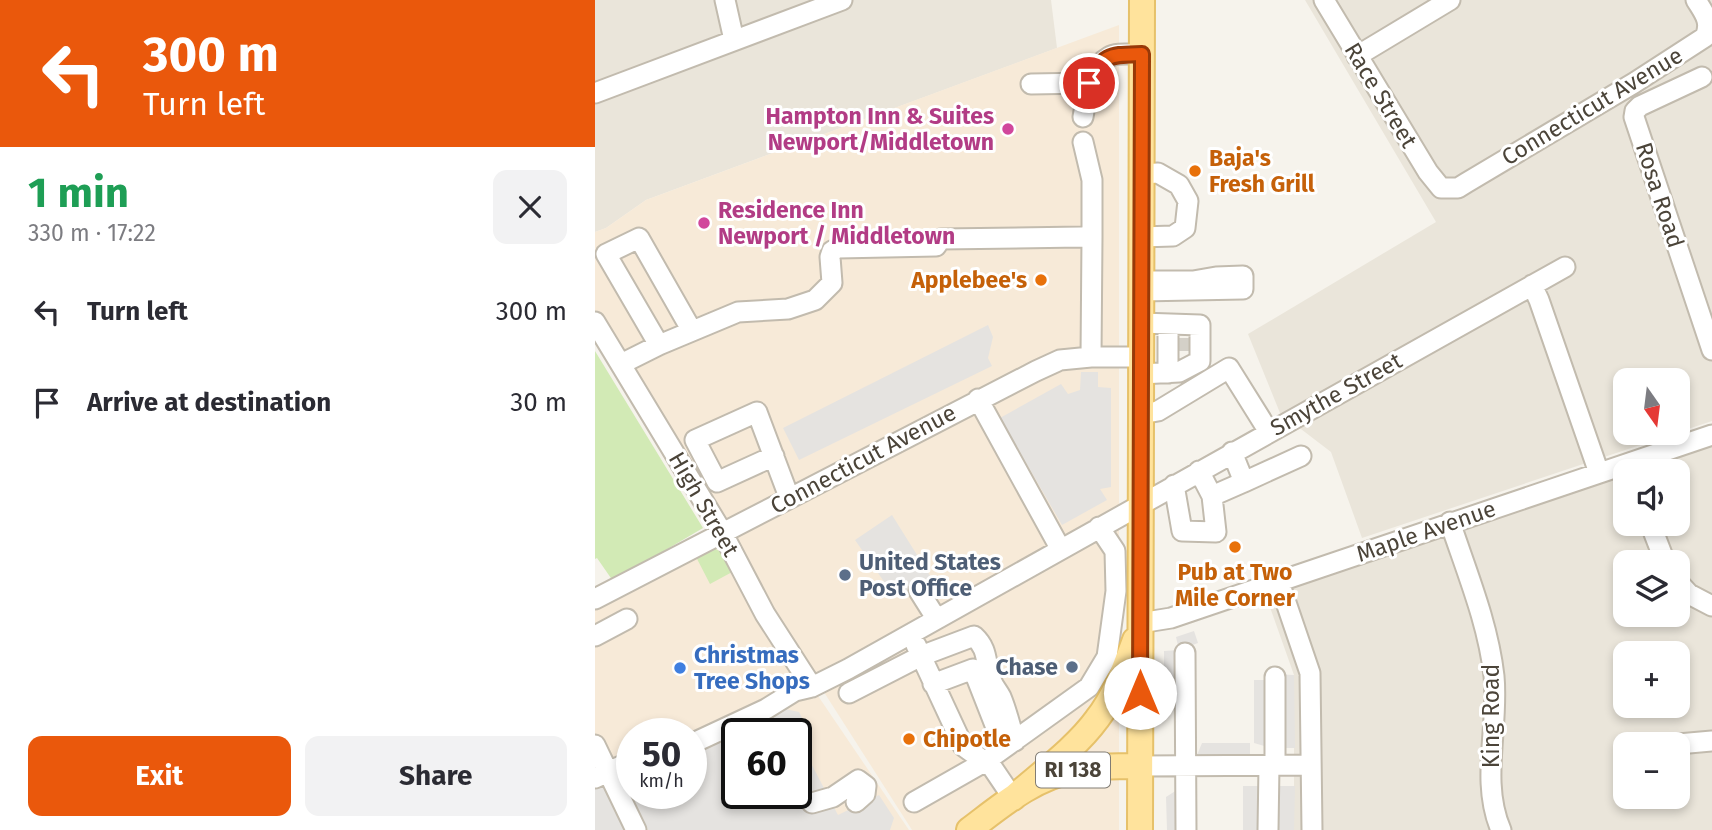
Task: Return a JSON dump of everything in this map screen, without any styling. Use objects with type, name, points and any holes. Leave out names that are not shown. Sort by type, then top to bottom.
[{"type":"main road","points":[[1140,830],[1142,54],[1145,3]]},
{"type":"main road","points":[[1013,798],[1082,736],[1098,718],[1123,671],[1140,623]]},
{"type":"main road","name":"RI 138","points":[[969,830],[1038,782],[1066,772],[1097,767],[1140,766]]},
{"type":"street","points":[[725,0],[734,40]]},
{"type":"street","points":[[595,93],[842,0]]},
{"type":"street","name":"Race Street","points":[[1324,0],[1428,172],[1441,188]]},
{"type":"street","points":[[1357,56],[1450,0]]},
{"type":"street","name":"Connecticut Avenue","points":[[1441,188],[1458,188],[1705,37],[1709,24],[1696,0]]},
{"type":"street","points":[[1083,117],[1089,83],[1098,67],[1110,56],[1142,54]]},
{"type":"street","name":"Rosa Road","points":[[1702,76],[1640,106],[1634,117],[1712,350]]},
{"type":"street","points":[[1031,84],[1089,83]]},
{"type":"street","points":[[1083,142],[1092,180],[1091,357]]},
{"type":"street","points":[[1142,174],[1158,173],[1179,185],[1188,201],[1185,228],[1173,236],[1142,237]]},
{"type":"street","points":[[621,364],[738,312],[788,309],[815,300],[832,283],[830,257],[832,251],[838,248],[936,246],[941,239],[1092,237]]},
{"type":"street","points":[[659,345],[606,254],[639,238],[692,331]]},
{"type":"street","name":"Smythe Street","points":[[707,737],[766,709],[795,691],[812,688],[1141,505],[1176,495],[1199,471],[1565,267]]},
{"type":"street","points":[[1532,285],[1599,473]]},
{"type":"street","name":"High Street","points":[[595,322],[722,532],[765,614],[812,688]]},
{"type":"street","name":"Connecticut Avenue","points":[[595,599],[978,399],[1060,360],[1091,357],[1141,366],[1180,346],[1141,323]]},
{"type":"street","points":[[1141,414],[1158,411],[1229,368],[1269,432]]},
{"type":"street","points":[[978,399],[1060,548]]},
{"type":"street","name":"Maple Avenue","points":[[1651,459],[1712,435]]},
{"type":"street","points":[[1232,452],[1244,482]]},
{"type":"street","points":[[774,456],[789,497]]},
{"type":"street","points":[[1199,471],[1210,493],[1216,532],[1182,531],[1176,495],[1210,493],[1244,482],[1301,456]]},
{"type":"street","name":"Maple Avenue","points":[[1140,623],[1171,618],[1613,470]]},
{"type":"street","name":"King Road","points":[[1450,523],[1481,611],[1490,648],[1495,695],[1491,781],[1494,811],[1501,830]]},
{"type":"street","points":[[914,802],[986,761],[1089,687],[1107,657],[1116,591],[1115,551],[1099,527]]},
{"type":"street","points":[[1279,582],[1309,667],[1312,830]]},
{"type":"street","points":[[919,591],[936,618]]},
{"type":"street","points":[[1690,594],[1712,606]]},
{"type":"street","points":[[595,636],[627,619]]},
{"type":"street","points":[[912,632],[963,746],[995,770],[1013,798]]},
{"type":"street","points":[[849,692],[921,656],[974,636],[983,645],[993,685],[1000,694],[1009,745]]},
{"type":"street","points":[[1185,653],[1186,830]]},
{"type":"street","points":[[933,684],[973,669],[1009,745]]},
{"type":"street","points":[[1268,830],[1275,677]]},
{"type":"street","points":[[1690,743],[1712,741]]},
{"type":"street","points":[[595,745],[602,775],[636,830]]},
{"type":"street","points":[[1140,766],[1311,765]]},
{"type":"street","points":[[812,803],[833,796],[858,780],[866,786],[865,794],[856,802]]},
{"type":"shaded area","points":[[595,0],[1051,0],[1057,48],[646,200],[606,228],[595,232]]},
{"type":"shaded area","points":[[1305,0],[1712,0],[1712,421],[1691,428],[1691,368],[1613,368],[1613,445],[1640,445],[1362,538],[1331,452],[1280,413],[1248,334],[1436,222]]},
{"type":"shaded area","points":[[1119,25],[1119,830],[912,830],[769,606],[595,316],[595,232],[606,228],[646,200]]},
{"type":"shaded area","points":[[988,325],[993,337],[988,358],[992,366],[799,460],[783,428]]},
{"type":"shaded area","points":[[1081,372],[1098,372],[1098,387],[1111,388],[1111,487],[1100,489],[1107,500],[1062,525],[1000,418],[1061,384],[1068,394],[1080,390]]},
{"type":"shaded area","points":[[1712,446],[1712,830],[1294,830],[1294,675],[1266,596],[1613,479],[1613,536],[1690,536],[1690,459],[1674,459]]},
{"type":"shaded area","points":[[892,515],[934,582],[908,597],[885,583],[855,540]]},
{"type":"shaded area","points":[[722,532],[812,687],[909,830],[595,830],[595,599]]},
{"type":"shaded area","points":[[1194,631],[1198,643],[1179,650],[1176,637]]},
{"type":"shaded area","points":[[1179,650],[1179,695],[1164,693],[1164,651]]},
{"type":"shaded area","points":[[1268,674],[1294,675],[1295,748],[1271,748],[1254,743],[1254,680],[1268,680]]},
{"type":"shaded area","points":[[785,709],[799,712],[802,718],[766,718]]},
{"type":"shaded area","points":[[721,740],[721,809],[812,809],[812,765],[838,815],[879,795],[894,818],[890,830],[648,830],[638,809],[707,809],[707,746]]},
{"type":"shaded area","points":[[1202,743],[1250,743],[1250,756],[1197,755]]},
{"type":"shaded area","points":[[606,784],[625,830],[595,830],[595,789]]},
{"type":"shaded area","points":[[1243,786],[1295,786],[1294,830],[1243,830]]},
{"type":"shaded area","points":[[1180,788],[1180,830],[1167,830],[1166,797]]},
{"type":"green space","points":[[595,351],[703,528],[613,581],[597,558],[595,559]]},
{"type":"green space","points":[[714,548],[721,552],[734,571],[710,584],[695,555]]},
{"type":"tunnel","points":[[1186,338],[1186,351]]},
{"type":"place","name":"Hampton Inn & Suites Newport/Middletown","points":[[1008,129]]},
{"type":"place","name":"Baja's Fresh Grill","points":[[1195,171]]},
{"type":"place","name":"Residence Inn Newport / Middletown","points":[[704,223]]},
{"type":"place","name":"Applebee's","points":[[1041,280]]},
{"type":"place","name":"Pub at Two Mile Corner","points":[[1235,547]]},
{"type":"place","name":"United States Post Office","points":[[845,575]]},
{"type":"place","name":"Chase","points":[[1072,667]]},
{"type":"place","name":"Christmas Tree Shops","points":[[680,668]]},
{"type":"place","name":"Chipotle","points":[[909,739]]},
{"type":"route","points":[[1089,83],[1098,67],[1110,56],[1142,54],[1140,693]]}]
